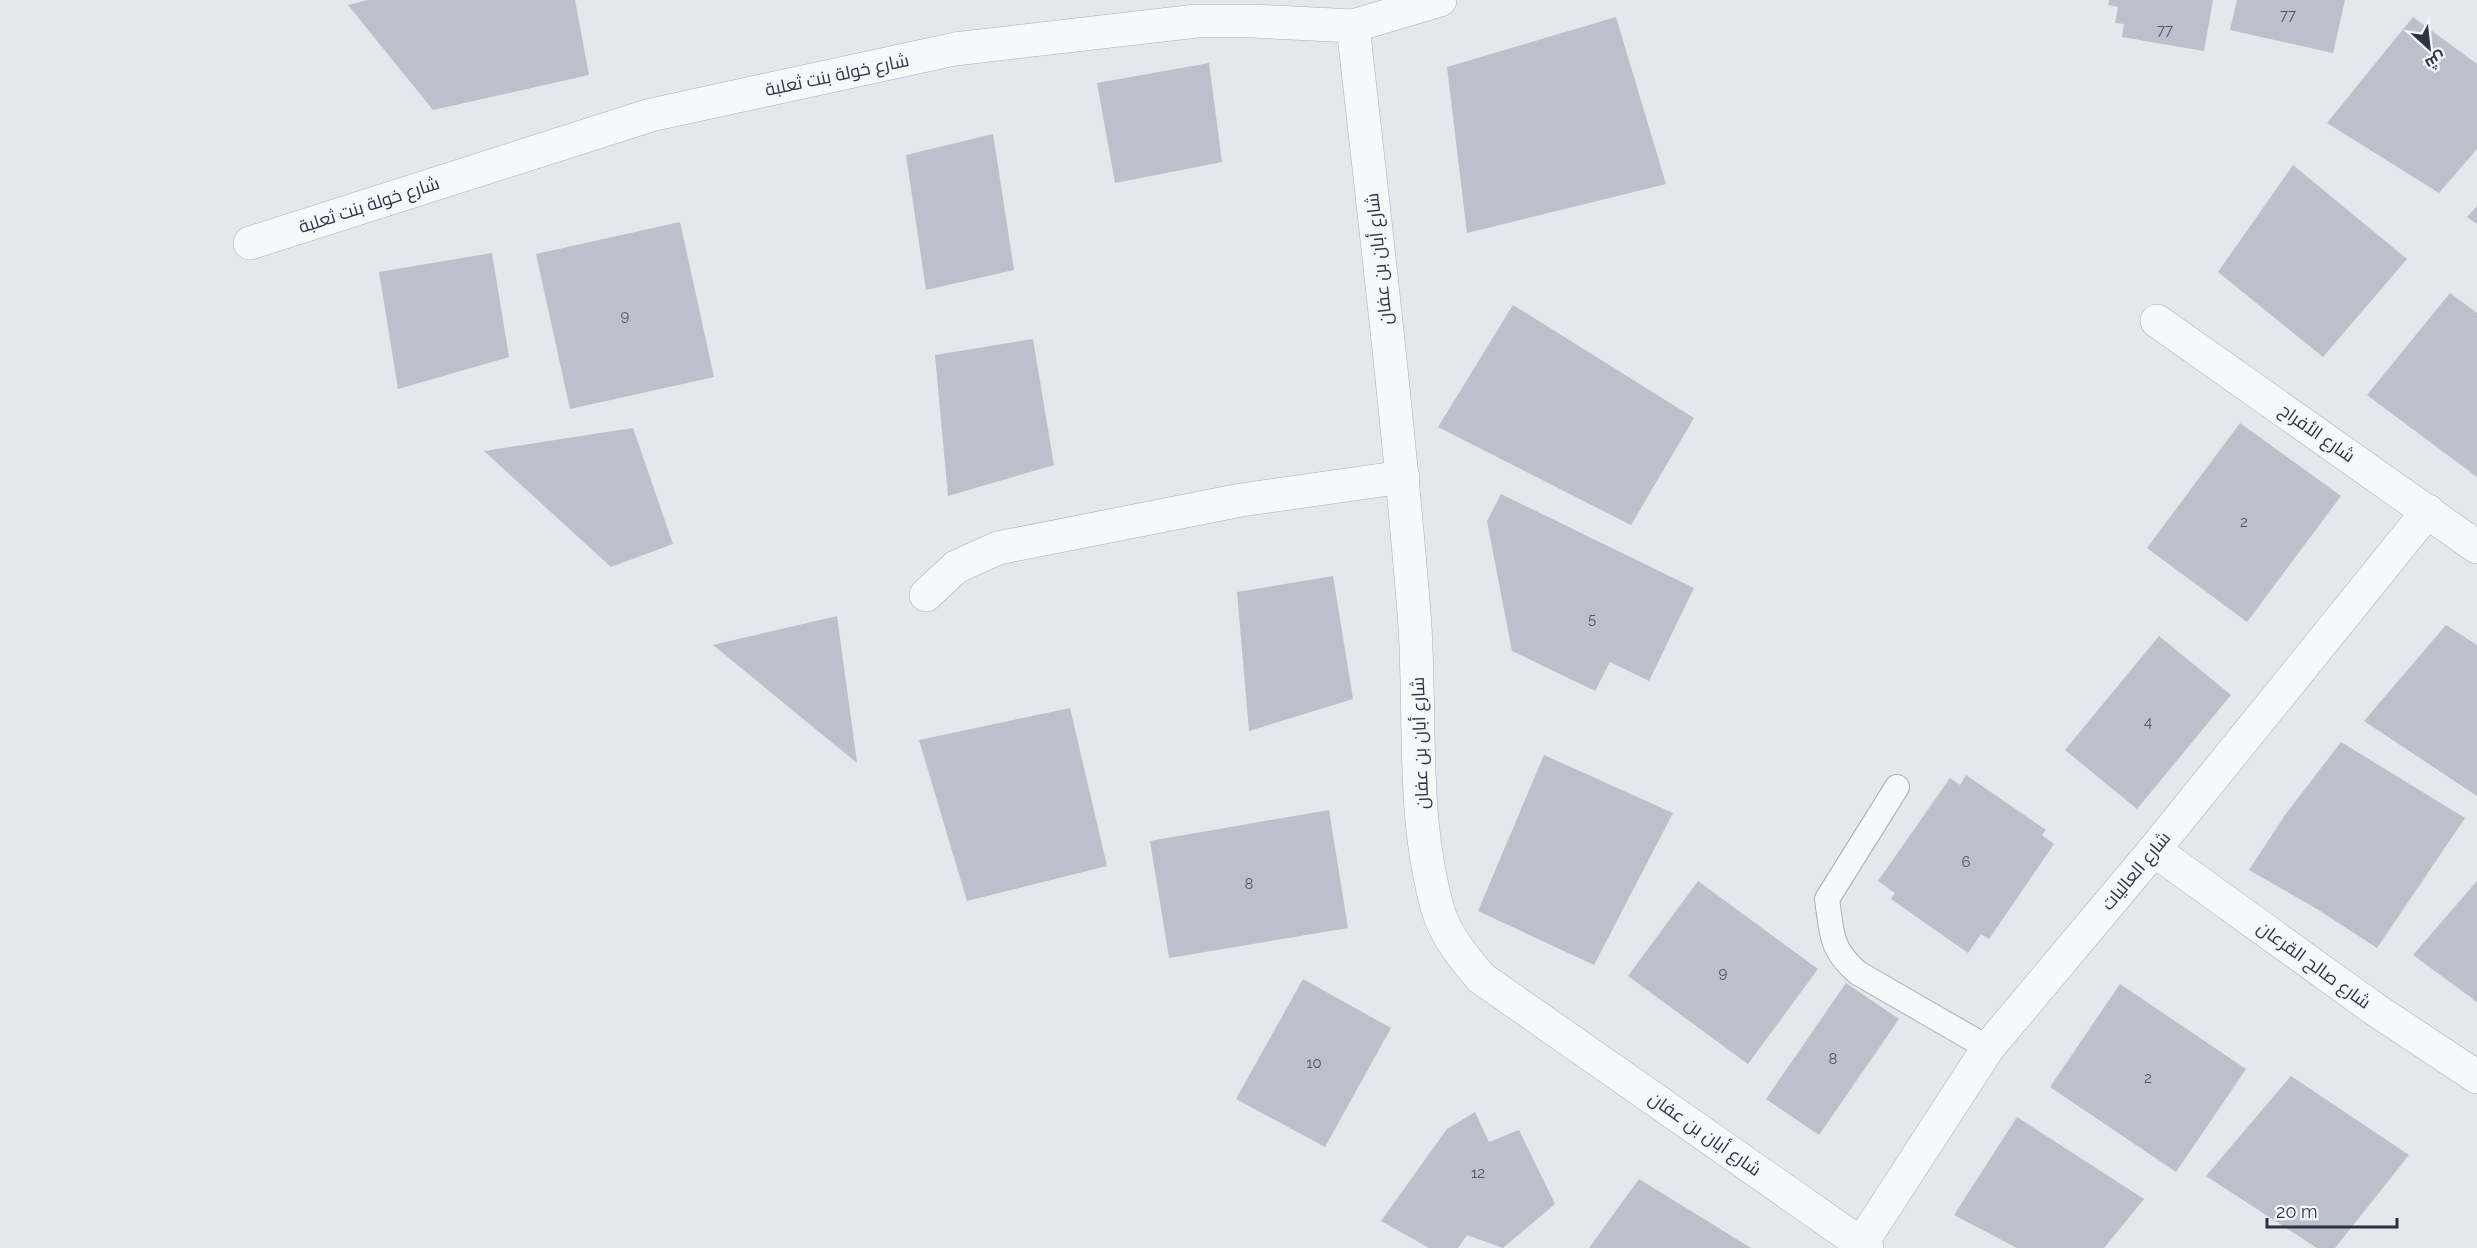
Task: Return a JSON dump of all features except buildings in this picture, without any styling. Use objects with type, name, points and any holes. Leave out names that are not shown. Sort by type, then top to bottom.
[{"type":"street","name":"شارع خولة بنت ثعلبة","points":[[250,243],[651,116],[955,49],[1197,21],[1353,26],[1440,0]]},
{"type":"street","name":"شارع أبان بن عفان","points":[[1353,26],[1403,477],[1418,667],[1422,810],[1428,866],[1439,915],[1462,956],[1481,978],[1864,1246]]},
{"type":"street","name":"شارع الأفراح","points":[[2157,321],[2477,547]]},
{"type":"street","points":[[926,595],[956,567],[998,548],[1241,500],[1403,477]]},
{"type":"street","name":"شارع العاليات","points":[[1864,1246],[1988,1048],[2154,850],[2428,511]]},
{"type":"street","name":"شارع صالح القرعان","points":[[2154,850],[2373,1008],[2477,1077]]},
{"type":"lane","points":[[1897,787],[1827,899],[1833,941],[1841,958],[1858,973],[1988,1048]]}]
